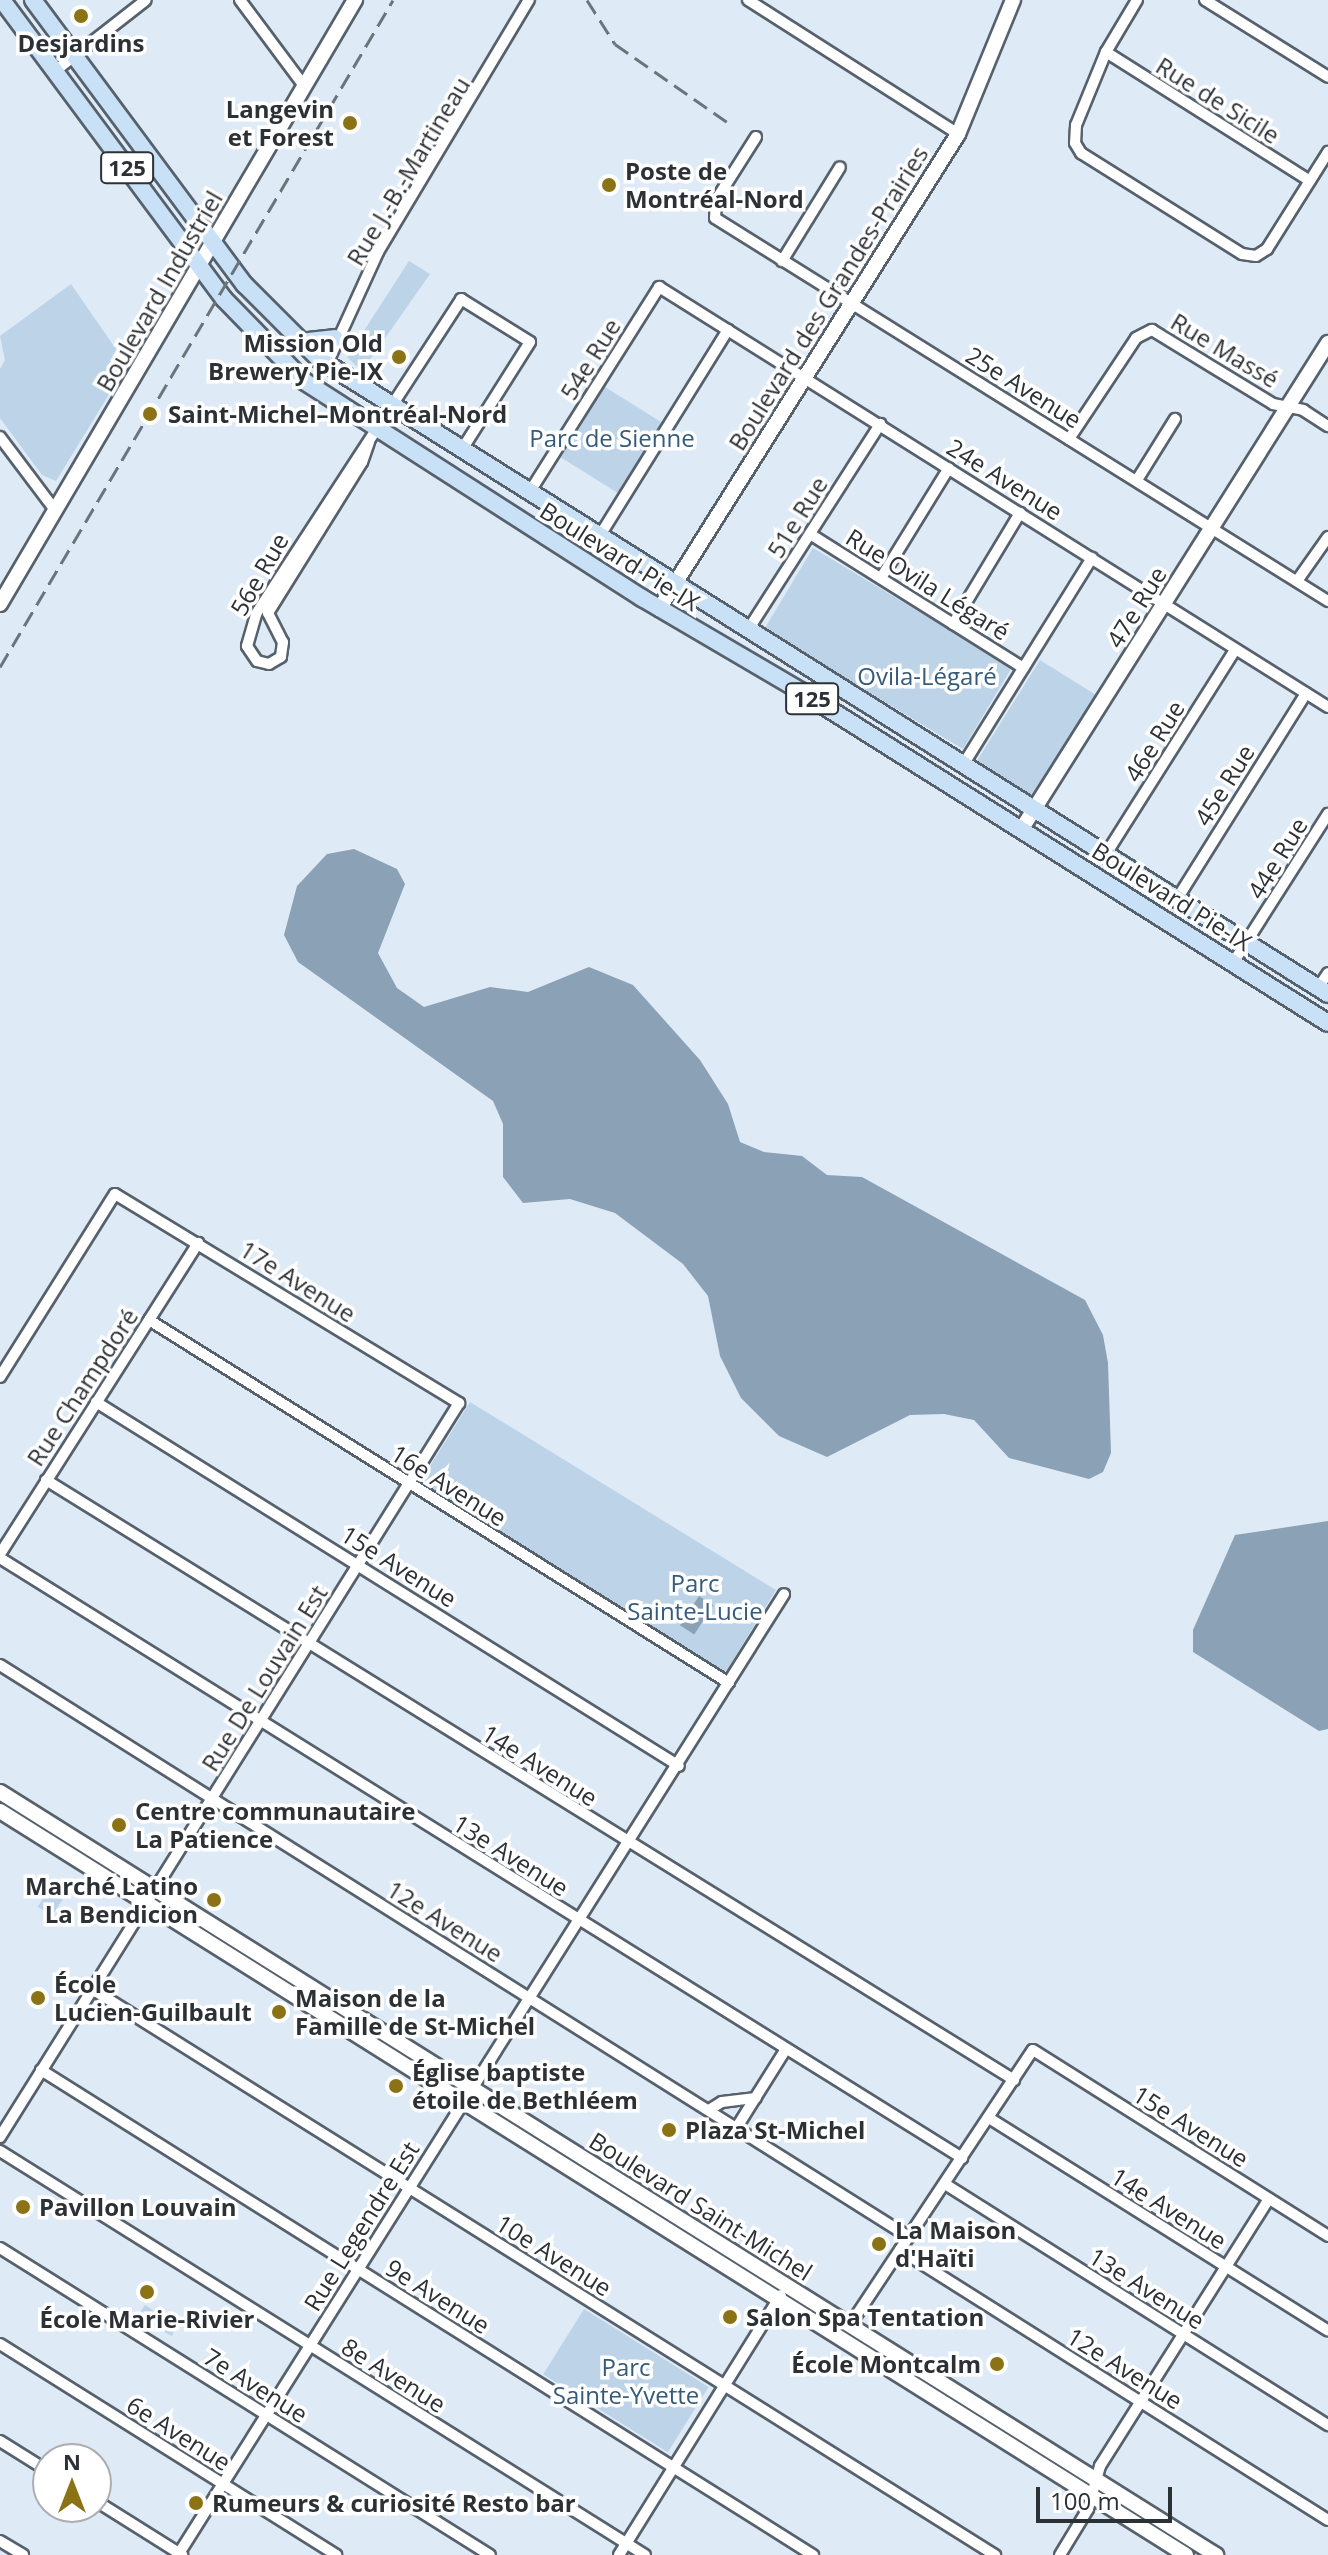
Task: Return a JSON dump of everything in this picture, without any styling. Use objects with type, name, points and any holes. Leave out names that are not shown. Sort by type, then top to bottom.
[{"type":"main road","name":"Boulevard Pie-IX","points":[[2,0],[199,265],[273,353],[372,436],[1021,830],[1328,1023]]},
{"type":"main road","name":"Boulevard Pie-IX","points":[[33,0],[253,295],[298,342],[461,451],[1323,991]]},
{"type":"main road","name":"Boulevard des Grandes-Prairies","points":[[659,609],[958,134],[1013,0]]},
{"type":"main road","name":"Boulevard Industriel","points":[[1,601],[352,6]]},
{"type":"main road","points":[[298,342],[335,338]]},
{"type":"main road","name":"47e Rue","points":[[1021,830],[1328,343]]},
{"type":"main road","name":"Boulevard Saint-Michel","points":[[0,1792],[1216,2555]]},
{"type":"main road","name":"Boulevard Saint-Michel","points":[[0,1811],[1186,2555]]},
{"type":"street","points":[[55,71],[146,0]]},
{"type":"street","points":[[240,0],[304,86]]},
{"type":"street","points":[[339,0],[352,6]]},
{"type":"street","name":"Rue J.-B.-Martineau","points":[[327,364],[335,338],[378,252],[471,104],[529,0]]},
{"type":"street","points":[[748,0],[958,134]]},
{"type":"street","points":[[1137,0],[1106,52],[1076,125],[1075,143],[1081,153],[1242,254],[1256,256],[1267,249],[1328,152]]},
{"type":"street","points":[[1205,0],[1328,77]]},
{"type":"street","name":"Rue de Sicile","points":[[1106,52],[1310,181]]},
{"type":"street","name":"25e Avenue","points":[[756,137],[716,200],[715,218],[1328,601]]},
{"type":"street","points":[[782,261],[840,167]]},
{"type":"street","name":"24e Avenue","points":[[659,287],[1328,707]]},
{"type":"street","name":"54e Rue","points":[[529,493],[659,287]]},
{"type":"street","name":"56e Rue","points":[[372,436],[362,462],[268,613],[283,642],[281,657],[272,663],[257,661],[247,646],[256,614],[461,299],[530,342],[461,451]]},
{"type":"street","points":[[599,537],[728,330]]},
{"type":"street","name":"Rue Massé","points":[[1069,439],[1145,331],[1158,332],[1273,404],[1288,407],[1328,426]]},
{"type":"street","points":[[1137,480],[1175,419]]},
{"type":"street","name":"51e Rue","points":[[748,630],[880,424]]},
{"type":"street","points":[[0,437],[55,510]]},
{"type":"street","points":[[881,578],[949,468]]},
{"type":"street","points":[[953,624],[1020,513]]},
{"type":"street","name":"Rue Ovila Légaré","points":[[810,534],[1024,668]]},
{"type":"street","points":[[1297,581],[1328,537]]},
{"type":"street","points":[[963,765],[1092,558]]},
{"type":"street","name":"46e Rue","points":[[1106,854],[1235,650]]},
{"type":"street","name":"45e Rue","points":[[1177,899],[1306,693]]},
{"type":"street","name":"44e Rue","points":[[1233,963],[1328,814]]},
{"type":"street","points":[[1323,991],[1328,973]]},
{"type":"street","name":"17e Avenue","points":[[0,1377],[115,1194],[459,1403]]},
{"type":"street","name":"Rue Champdoré","points":[[0,1556],[198,1243]]},
{"type":"street","name":"16e Avenue","points":[[149,1320],[729,1683]]},
{"type":"street","name":"15e Avenue","points":[[96,1402],[679,1766]]},
{"type":"street","name":"Rue De Louvain Est","points":[[0,2137],[459,1403]]},
{"type":"street","name":"14e Avenue","points":[[46,1480],[628,1844],[1014,2080]]},
{"type":"street","name":"13e Avenue","points":[[0,1556],[578,1921],[962,2158]]},
{"type":"street","name":"Rue Legendre Est","points":[[180,2554],[265,2415],[679,1766],[784,1594]]},
{"type":"street","name":"12e Avenue","points":[[0,1665],[909,2237]]},
{"type":"street","name":"10e Avenue","points":[[92,1989],[995,2555]]},
{"type":"street","points":[[737,2127],[786,2049]]},
{"type":"street","name":"15e Avenue","points":[[1014,2080],[1033,2050],[1328,2236]]},
{"type":"street","name":"9e Avenue","points":[[41,2070],[813,2555]]},
{"type":"street","points":[[850,2325],[1014,2080]]},
{"type":"street","points":[[709,2110],[722,2102],[756,2098]]},
{"type":"street","name":"14e Avenue","points":[[989,2118],[1328,2331]]},
{"type":"street","name":"8e Avenue","points":[[0,2151],[645,2555]]},
{"type":"street","name":"13e Avenue","points":[[945,2184],[1328,2425]]},
{"type":"street","points":[[1060,2555],[1092,2496],[1097,2480],[1141,2403],[1269,2199]]},
{"type":"street","name":"7e Avenue","points":[[0,2248],[490,2555]]},
{"type":"street","name":"12e Avenue","points":[[900,2250],[1328,2520]]},
{"type":"street","points":[[619,2555],[787,2286]]},
{"type":"street","name":"6e Avenue","points":[[0,2344],[336,2555]]},
{"type":"street","points":[[0,2441],[32,2461]]},
{"type":"street","points":[[112,2511],[180,2554]]},
{"type":"street","points":[[0,2541],[23,2555]]},
{"type":"green space","points":[[409,261],[430,274],[362,371],[347,357]]},
{"type":"green space","points":[[71,284],[127,365],[56,481],[42,475],[0,418],[0,369],[5,360],[0,336]]},
{"type":"green space","name":"Parc de Sienne","points":[[605,387],[662,423],[618,493],[561,457]]},
{"type":"green space","name":"Ovila-Légaré","points":[[813,548],[1012,667],[963,749],[764,629]]},
{"type":"green space","name":"Ovila-Légaré","points":[[1040,660],[1097,696],[1033,797],[976,762]]},
{"type":"green space","name":"Parc Sainte-Lucie","points":[[470,1402],[776,1590],[727,1670],[721,1673],[424,1485],[422,1479]]},
{"type":"green space","points":[[55,1880],[69,1889],[52,1916],[38,1907]]},
{"type":"green space","points":[[145,2305],[176,2325],[172,2336],[137,2317]]},
{"type":"green space","name":"Parc Sainte-Yvette","points":[[584,2309],[709,2387],[668,2452],[543,2374]]},
{"type":"shaded area","points":[[354,849],[397,869],[405,884],[378,953],[397,988],[424,1007],[490,987],[528,992],[589,967],[633,985],[700,1060],[728,1104],[740,1142],[764,1152],[802,1156],[827,1175],[862,1177],[1085,1300],[1103,1335],[1108,1363],[1111,1453],[1103,1472],[1089,1479],[1009,1458],[974,1420],[944,1414],[910,1415],[827,1457],[779,1436],[741,1398],[720,1356],[708,1296],[683,1264],[615,1213],[570,1199],[523,1203],[503,1177],[503,1124],[493,1101],[298,962],[284,935],[297,886],[327,854]]},
{"type":"shaded area","points":[[1328,1521],[1328,1729],[1319,1731],[1193,1652],[1193,1630],[1235,1535]]},
{"type":"shaded area","points":[[699,1596],[713,1605],[694,1635],[680,1625]]},
{"type":"railway","points":[[0,667],[393,0]]},
{"type":"railway","points":[[587,0],[615,44],[733,126]]},
{"type":"place","name":"Desjardins","points":[[81,16]]},
{"type":"place","name":"Langevin et Forest","points":[[350,123]]},
{"type":"place","name":"Poste de Montréal-Nord","points":[[609,185]]},
{"type":"place","name":"Mission Old Brewery Pie-IX","points":[[399,357]]},
{"type":"place","name":"Saint-Michel–Montréal-Nord","points":[[150,414]]},
{"type":"place","name":"Centre communautaire La Patience","points":[[119,1825]]},
{"type":"place","name":"Marché Latino La Bendicion","points":[[214,1900]]},
{"type":"place","name":"École Lucien-Guilbault","points":[[38,1998]]},
{"type":"place","name":"Maison de la Famille de St-Michel","points":[[279,2012]]},
{"type":"place","name":"Église baptiste étoile de Bethléem","points":[[396,2086]]},
{"type":"place","name":"Plaza St-Michel","points":[[669,2130]]},
{"type":"place","name":"Pavillon Louvain","points":[[23,2207]]},
{"type":"place","name":"La Maison d'Haïti","points":[[879,2244]]},
{"type":"place","name":"École Marie-Rivier","points":[[147,2292]]},
{"type":"place","name":"Salon Spa Tentation","points":[[730,2317]]},
{"type":"place","name":"École Montcalm","points":[[997,2364]]},
{"type":"place","name":"Rumeurs & curiosité Resto bar","points":[[196,2503]]}]
